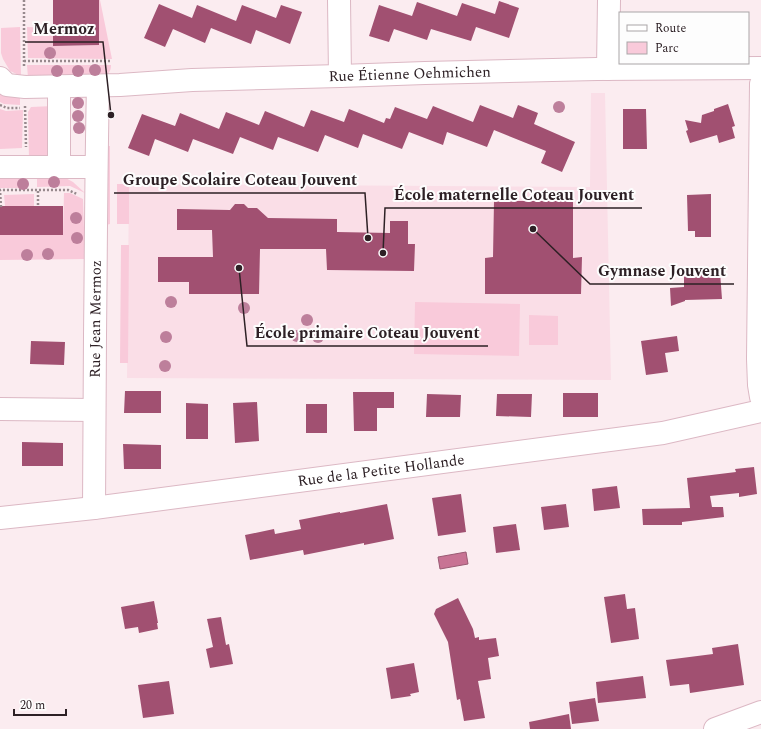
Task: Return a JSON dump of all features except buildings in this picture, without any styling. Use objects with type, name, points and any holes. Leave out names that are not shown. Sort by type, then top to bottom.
[{"type":"street","points":[[339,0],[340,76]]},
{"type":"street","points":[[608,69],[609,0]]},
{"type":"street","points":[[761,68],[758,359],[761,397]]},
{"type":"street","name":"Rue Étienne Oehmichen","points":[[4,81],[25,87],[98,86],[192,80],[426,73],[608,69],[761,68]]},
{"type":"street","points":[[59,86],[59,167]]},
{"type":"street","name":"Rue Jean Mermoz","points":[[94,508],[96,167],[98,86]]},
{"type":"street","points":[[0,167],[96,167]]},
{"type":"street","points":[[0,409],[94,410]]},
{"type":"street","name":"Rue de la Petite Hollande","points":[[0,518],[94,508],[663,433],[761,411]]},
{"type":"street","points":[[715,729],[761,712]]},
{"type":"path","points":[[24,61],[111,61]]},
{"type":"path","points":[[0,105],[7,108],[25,108]]},
{"type":"path","points":[[1,206],[0,190],[68,190],[82,195]]},
{"type":"path","points":[[38,191],[38,206]]},
{"type":"shaded area","points":[[591,93],[605,93],[611,380],[127,378],[129,184],[590,187]]},
{"type":"shaded area","points":[[466,552],[468,564],[440,569],[438,557]]},
{"type":"green space","points":[[99,0],[112,59],[28,58],[27,27],[53,28],[53,46],[99,45]]},
{"type":"green space","points":[[20,27],[21,76],[10,71],[1,53],[1,28]]},
{"type":"green space","points":[[27,65],[111,65],[109,73],[103,78],[28,78]]},
{"type":"green space","points":[[0,92],[20,97],[20,105],[4,104],[0,102]]},
{"type":"green space","points":[[53,106],[54,159],[29,159],[28,112],[31,107]]},
{"type":"green space","points":[[0,109],[6,111],[23,110],[22,148],[0,149]]},
{"type":"green space","points":[[106,146],[110,146],[110,224],[106,225]]},
{"type":"green space","points":[[37,176],[62,176],[73,182],[85,193],[70,186],[37,187]]},
{"type":"green space","points":[[0,177],[27,177],[27,188],[0,188]]},
{"type":"green space","points":[[117,184],[129,184],[129,224],[117,224]]},
{"type":"green space","points":[[64,193],[70,193],[83,199],[85,259],[0,260],[0,235],[63,235]]},
{"type":"green space","points":[[34,194],[34,206],[5,206],[4,195]]},
{"type":"green space","points":[[121,245],[129,245],[128,363],[120,363]]},
{"type":"green space","points":[[415,302],[520,304],[519,356],[414,354]]},
{"type":"green space","points":[[529,315],[558,316],[558,345],[529,345]]},
{"type":"place","name":"Mermoz","points":[[111,115]]},
{"type":"place","name":"Gymnase Jouvent","points":[[533,229]]},
{"type":"place","name":"Groupe Scolaire Coteau Jouvent","points":[[368,238]]},
{"type":"place","name":"École maternelle Coteau Jouvent","points":[[383,253]]},
{"type":"place","name":"École primaire Coteau Jouvent","points":[[239,268]]}]
